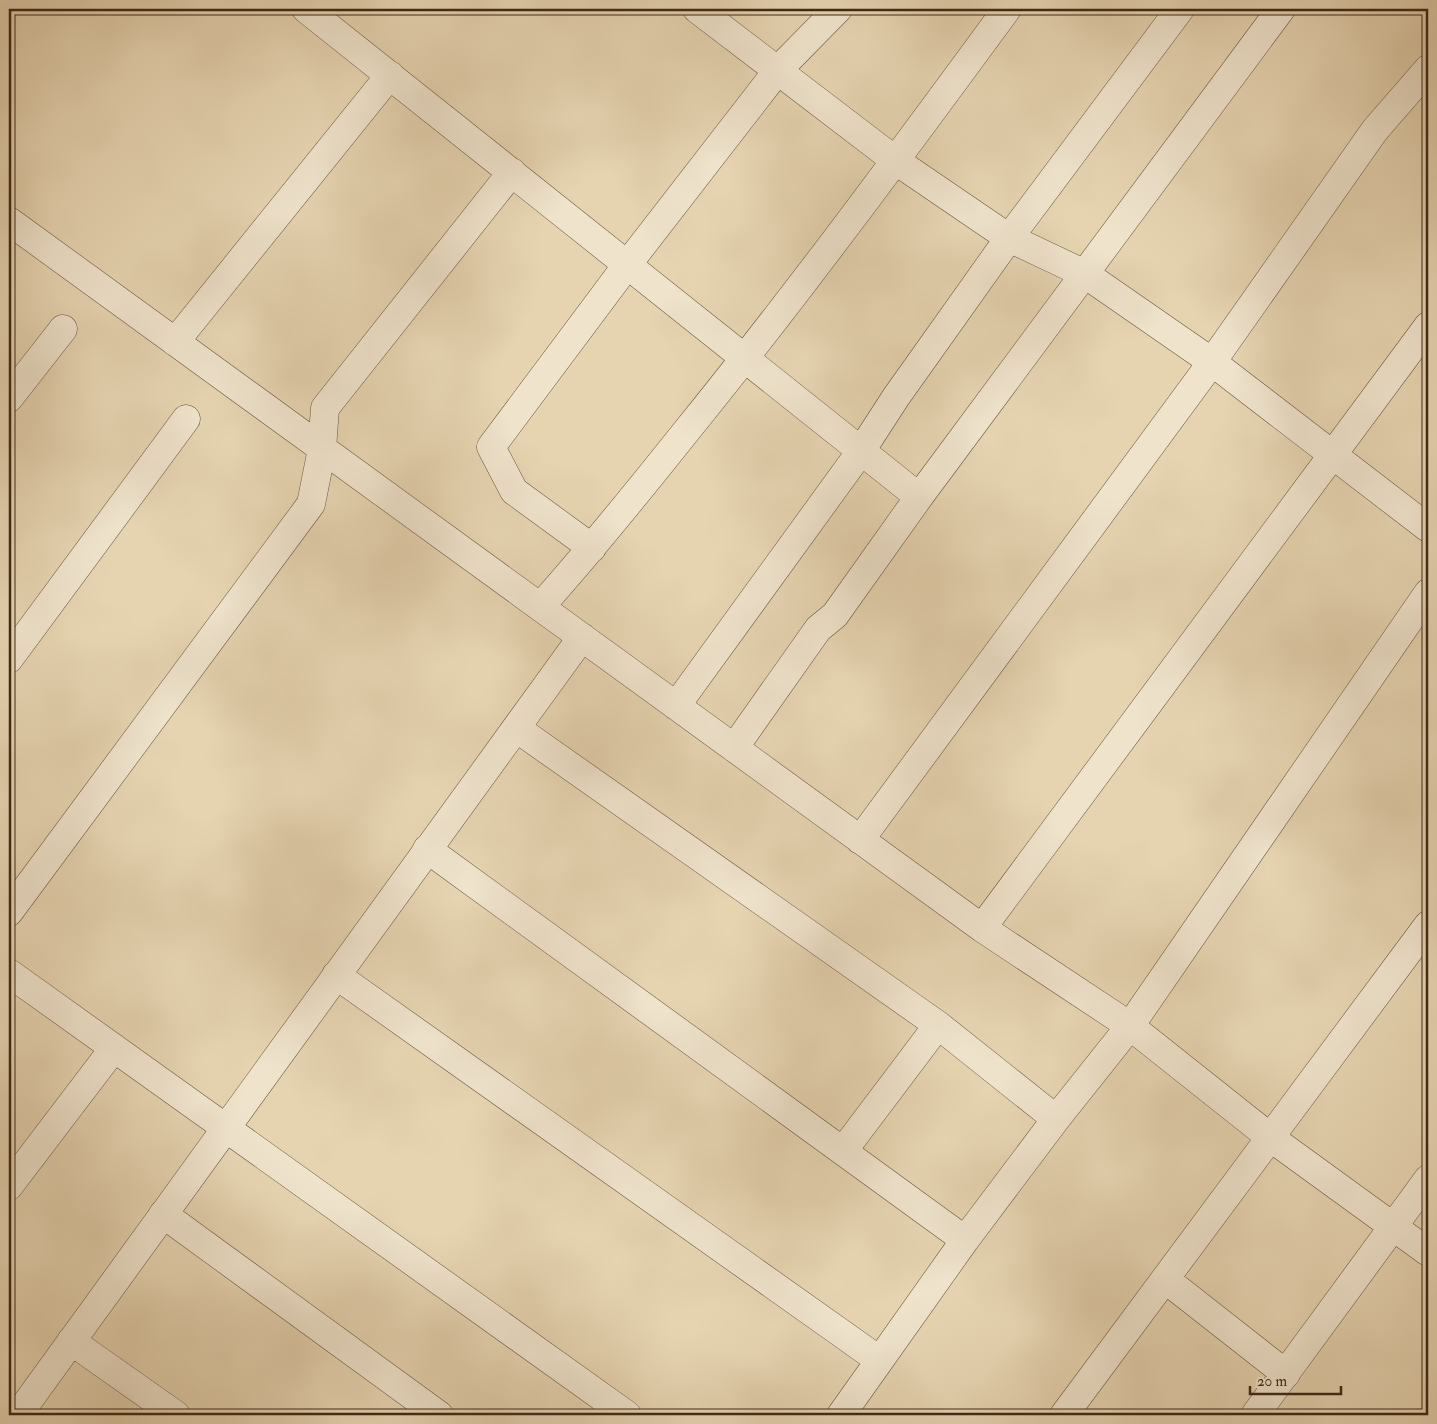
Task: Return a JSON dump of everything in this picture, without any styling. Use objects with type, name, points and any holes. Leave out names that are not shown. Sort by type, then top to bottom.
[{"type":"street","points":[[697,9],[896,160],[1008,238],[1085,274],[1212,362],[1428,528]]},
{"type":"street","points":[[592,548],[514,491],[491,447],[627,264],[778,70],[838,9]]},
{"type":"street","points":[[540,607],[592,548],[745,359],[896,160],[1007,9]]},
{"type":"street","points":[[676,706],[861,451],[1008,238],[1180,9]]},
{"type":"street","points":[[734,748],[818,629],[835,615],[919,497],[1281,9]]},
{"type":"street","points":[[319,13],[390,75],[919,497]]},
{"type":"street","points":[[860,840],[1212,362],[1375,130],[1428,69]]},
{"type":"street","points":[[175,342],[390,75]]},
{"type":"street","points":[[9,912],[311,504],[322,449],[324,408],[512,172]]},
{"type":"street","points":[[9,221],[982,928],[1130,1026],[1271,1138],[1428,1252]]},
{"type":"street","points":[[982,928],[1428,326]]},
{"type":"street","points":[[9,398],[63,329]]},
{"type":"street","points":[[9,659],[186,419]]},
{"type":"street","points":[[841,1415],[965,1240],[1056,1119],[1130,1026],[1428,593]]},
{"type":"street","points":[[18,1415],[582,637]]},
{"type":"street","points":[[516,728],[938,1025],[1056,1119]]},
{"type":"street","points":[[428,850],[965,1240]]},
{"type":"street","points":[[1064,1415],[1428,925]]},
{"type":"street","points":[[9,973],[627,1415]]},
{"type":"street","points":[[336,976],[879,1360]]},
{"type":"street","points":[[843,1151],[938,1025]]},
{"type":"street","points":[[9,1186],[114,1048]]},
{"type":"street","points":[[1255,1415],[1428,1179]]},
{"type":"street","points":[[164,1214],[439,1415]]},
{"type":"street","points":[[1165,1278],[1286,1374]]},
{"type":"street","points":[[71,1341],[176,1415]]}]
